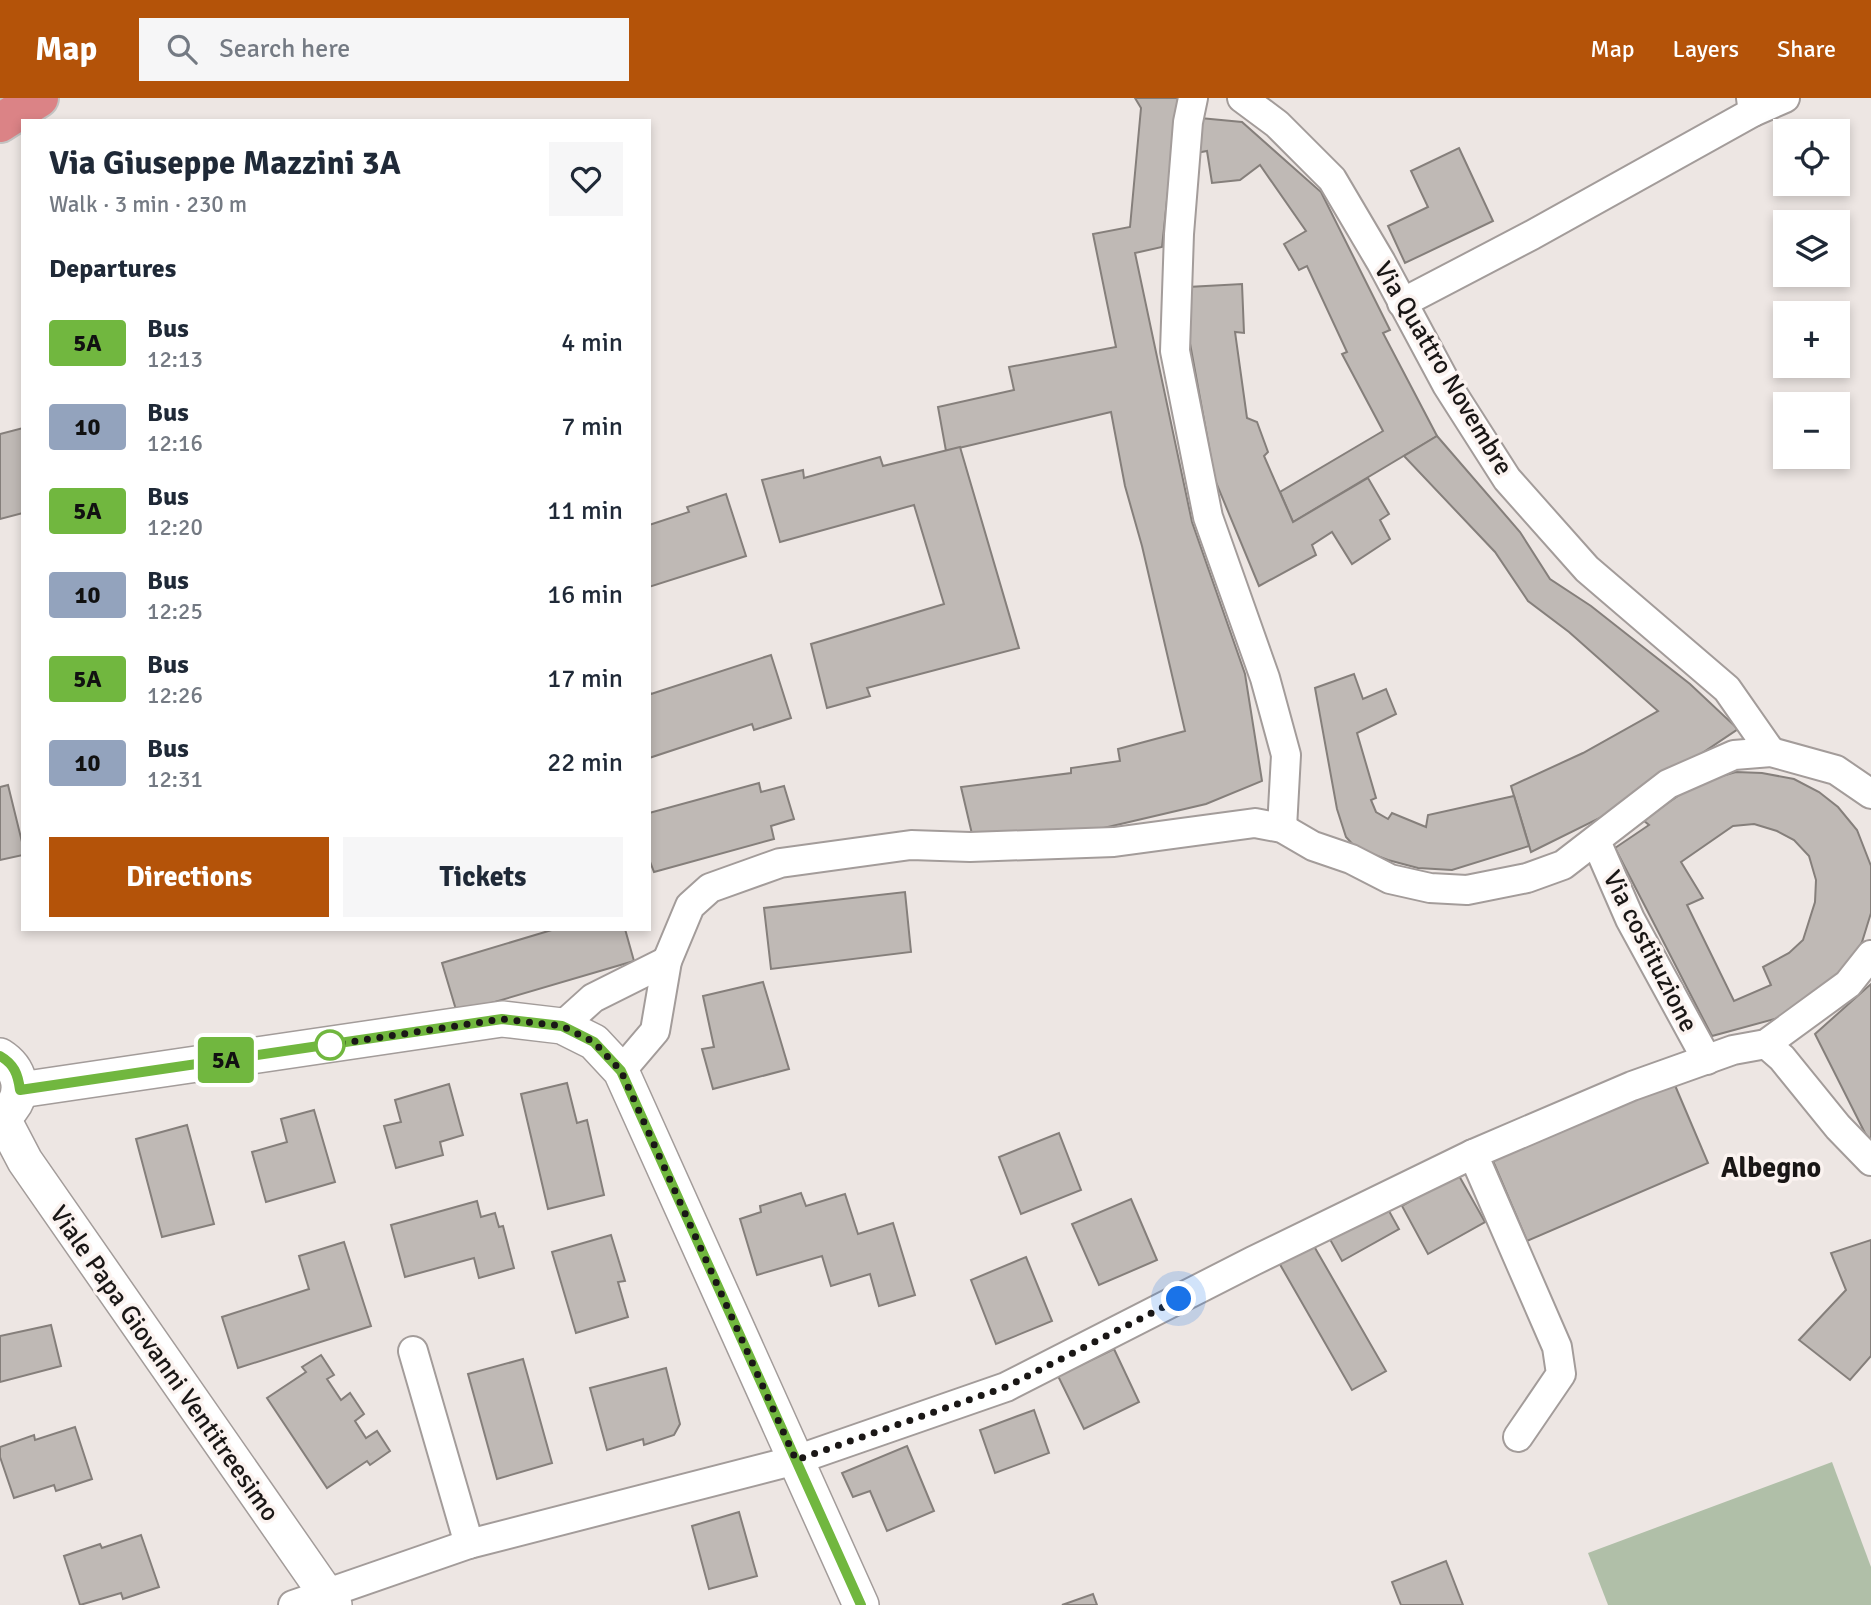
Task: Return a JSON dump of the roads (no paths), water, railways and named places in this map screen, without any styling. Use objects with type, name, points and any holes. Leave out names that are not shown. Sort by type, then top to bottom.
[{"type":"highway","points":[[0,123],[40,98]]},
{"type":"street","points":[[1193,98],[1188,122],[1179,234],[1175,351],[1209,517],[1265,678],[1286,755],[1282,828]]},
{"type":"street","name":"Via Quattro Novembre","points":[[1242,98],[1278,124],[1332,178],[1447,385],[1507,479],[1587,569],[1727,689],[1771,752]]},
{"type":"street","points":[[1402,303],[1532,235],[1752,105],[1785,98]]},
{"type":"street","points":[[621,1071],[655,1031],[667,961],[690,906],[710,888],[780,863],[911,845],[970,847],[1114,842],[1255,823],[1282,828],[1313,846],[1351,859],[1390,879],[1430,888],[1466,890],[1527,878],[1563,865],[1668,784],[1734,755],[1771,752],[1836,770],[1871,794]]},
{"type":"street","name":"Via costituzione","points":[[1596,841],[1630,919],[1707,1060]]},
{"type":"street","points":[[293,1605],[330,1600],[469,1544],[796,1460],[1006,1387],[1253,1261],[1472,1154],[1632,1086],[1733,1050],[1766,1044],[1848,984],[1871,955]]},
{"type":"street","points":[[562,1026],[593,998],[667,961]]},
{"type":"street","points":[[7,1108],[502,1019],[562,1026],[594,1042],[621,1071],[861,1605]]},
{"type":"street","points":[[1766,1044],[1782,1058],[1838,1127],[1871,1161]]},
{"type":"street","name":"Viale Papa Giovanni Ventitreesimo","points":[[0,1056],[9,1062],[18,1075],[7,1108],[25,1161],[330,1600]]},
{"type":"street","points":[[1472,1154],[1557,1347],[1561,1374],[1518,1437]]},
{"type":"street","points":[[413,1351],[469,1544]]},
{"type":"district","name":"Albegno","points":[[1771,1167]]}]
